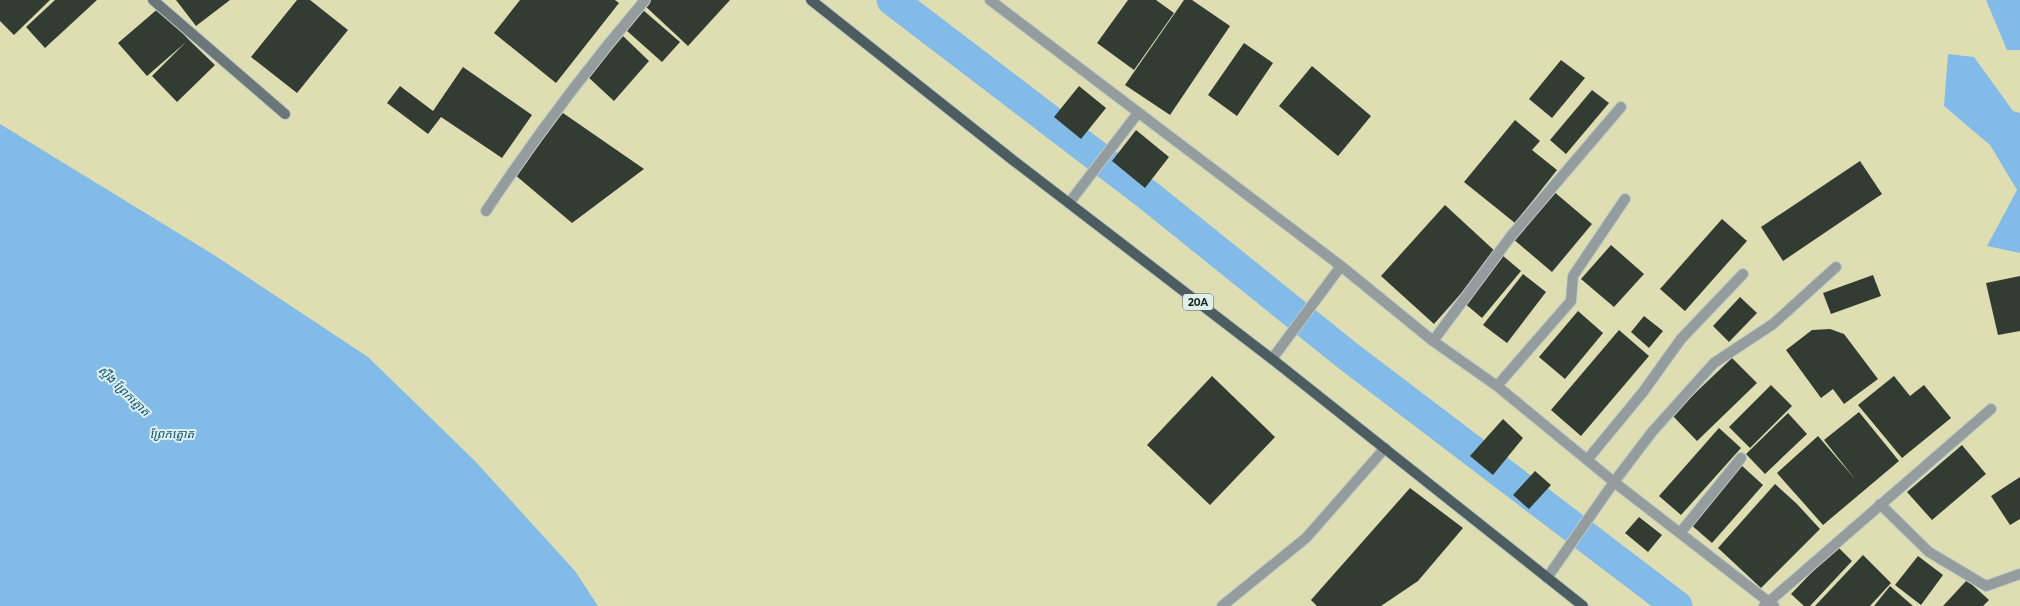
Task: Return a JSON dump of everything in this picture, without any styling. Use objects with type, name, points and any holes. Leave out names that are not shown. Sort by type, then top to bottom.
[{"type":"main road","name":"20A","points":[[811,0],[1069,204],[1272,359],[1583,606]]},
{"type":"street","points":[[153,0],[285,114]]},
{"type":"street","points":[[486,211],[519,161],[597,56],[646,0]]},
{"type":"street","points":[[990,0],[1341,266],[1432,341],[1497,386],[1614,482],[1768,604],[1880,504],[1991,409]]},
{"type":"street","points":[[1432,341],[1511,236],[1621,107]]},
{"type":"street","points":[[1069,204],[1138,113]]},
{"type":"street","points":[[1497,386],[1571,302],[1573,276],[1625,199]]},
{"type":"street","points":[[1272,359],[1292,330],[1341,266]]},
{"type":"street","points":[[1547,578],[1601,500],[1652,432],[1714,363],[1773,324],[1836,267]]},
{"type":"street","points":[[1587,460],[1643,392],[1681,339],[1743,274]]},
{"type":"street","points":[[1222,606],[1306,538],[1385,448]]},
{"type":"street","points":[[1680,533],[1741,458]]},
{"type":"street","points":[[1880,504],[1930,552],[1986,586],[2020,574]]},
{"type":"green space","points":[[0,0],[2020,0],[2020,606],[0,606]]},
{"type":"water","points":[[1986,0],[2020,0],[2020,50],[2007,50]]},
{"type":"water","points":[[1948,54],[1974,57],[2013,111],[2020,113],[2020,253],[1987,246],[2017,190],[1990,145],[1944,106]]},
{"type":"water","name":"ព្រែកត្នោត","points":[[0,124],[214,255],[368,357],[475,461],[575,571],[598,606],[0,606]]},
{"type":"building","points":[[0,0],[50,0],[14,35],[0,21]]},
{"type":"building","points":[[55,0],[97,0],[45,48],[26,27]]},
{"type":"building","points":[[176,0],[230,0],[196,26]]},
{"type":"building","points":[[297,0],[310,0],[348,30],[297,93],[251,57]]},
{"type":"building","points":[[520,0],[615,0],[619,3],[556,83],[494,33]]},
{"type":"building","points":[[649,0],[730,0],[688,46],[644,5]]},
{"type":"building","points":[[1128,0],[1156,0],[1174,13],[1134,70],[1097,43]]},
{"type":"building","points":[[1184,0],[1192,0],[1230,26],[1170,115],[1125,85]]},
{"type":"building","points":[[160,7],[188,39],[215,65],[177,102],[152,76],[186,42],[147,76],[118,43]]},
{"type":"building","points":[[643,10],[680,42],[662,62],[626,30]]},
{"type":"building","points":[[623,36],[649,61],[614,101],[587,76]]},
{"type":"building","points":[[1244,43],[1273,63],[1237,116],[1208,95]]},
{"type":"building","points":[[1561,60],[1585,78],[1552,118],[1529,99]]},
{"type":"building","points":[[1312,66],[1371,116],[1338,156],[1279,106]]},
{"type":"building","points":[[463,67],[532,115],[502,158],[441,117],[428,134],[387,103],[400,86],[433,111]]},
{"type":"building","points":[[1079,86],[1106,108],[1081,139],[1054,117]]},
{"type":"building","points":[[1592,90],[1609,103],[1566,154],[1550,140]]},
{"type":"building","points":[[563,113],[644,169],[572,223],[514,174],[546,129]]},
{"type":"building","points":[[1515,120],[1540,141],[1532,150],[1557,170],[1515,223],[1464,182]]},
{"type":"building","points":[[1136,130],[1169,157],[1145,188],[1112,161]]},
{"type":"building","points":[[1860,161],[1882,194],[1783,261],[1761,227]]},
{"type":"building","points":[[1552,190],[1592,224],[1552,272],[1512,238]]},
{"type":"building","points":[[1445,205],[1497,253],[1434,324],[1381,276]]},
{"type":"building","points":[[1722,219],[1747,241],[1685,311],[1660,289]]},
{"type":"building","points":[[1611,245],[1644,274],[1614,307],[1581,279]]},
{"type":"building","points":[[1502,255],[1521,271],[1482,318],[1463,302]]},
{"type":"building","points":[[1523,274],[1546,292],[1507,343],[1483,325]]},
{"type":"building","points":[[1873,275],[1881,296],[1831,314],[1823,293]]},
{"type":"building","points":[[2020,276],[2020,331],[1998,335],[1986,283]]},
{"type":"building","points":[[1740,297],[1757,313],[1729,342],[1713,326]]},
{"type":"building","points":[[1578,311],[1603,333],[1565,379],[1539,357]]},
{"type":"building","points":[[1644,316],[1663,331],[1649,348],[1631,332]]},
{"type":"building","points":[[1830,329],[1844,334],[1878,379],[1844,404],[1833,389],[1821,398],[1786,350],[1812,330]]},
{"type":"building","points":[[1619,330],[1649,356],[1581,436],[1551,410]]},
{"type":"building","points":[[1732,358],[1757,383],[1697,441],[1672,415]]},
{"type":"building","points":[[1212,376],[1275,437],[1210,505],[1147,445]]},
{"type":"building","points":[[1894,376],[1910,396],[1924,385],[1951,418],[1902,458],[1858,405]]},
{"type":"building","points":[[1771,385],[1792,406],[1750,448],[1729,427]]},
{"type":"building","points":[[1859,412],[1899,461],[1823,525],[1777,473],[1818,436],[1855,479],[1824,440]]},
{"type":"building","points":[[1788,413],[1807,434],[1765,474],[1746,454]]},
{"type":"building","points":[[1503,419],[1523,438],[1493,475],[1470,456]]},
{"type":"building","points":[[1719,428],[1741,448],[1681,515],[1659,496]]},
{"type":"building","points":[[1962,445],[1986,474],[1932,520],[1907,492]]},
{"type":"building","points":[[1740,464],[1763,485],[1712,543],[1689,523]]},
{"type":"building","points":[[1535,471],[1551,485],[1529,509],[1513,495]]},
{"type":"building","points":[[2020,477],[2020,519],[2010,525],[1991,496]]},
{"type":"building","points":[[1775,484],[1797,504],[1820,529],[1761,588],[1718,548]]},
{"type":"building","points":[[1410,488],[1463,528],[1418,581],[1381,606],[1317,606],[1311,600]]},
{"type":"building","points":[[1639,517],[1662,535],[1648,552],[1625,533]]},
{"type":"building","points":[[1837,546],[1852,561],[1810,606],[1804,606],[1791,594]]},
{"type":"building","points":[[1863,555],[1891,583],[1870,606],[1815,606]]},
{"type":"building","points":[[1918,556],[1943,575],[1921,605],[1895,585]]},
{"type":"building","points":[[1967,580],[1989,600],[1983,606],[1943,606]]},
{"type":"building","points":[[1890,586],[1913,606],[1874,606]]},
{"type":"waterway","points":[[892,0],[1149,196],[1348,356],[1677,606]]},
{"type":"water label","name":"ស្ទឹង ព្រែកត្នោត","points":[[124,391]]}]
